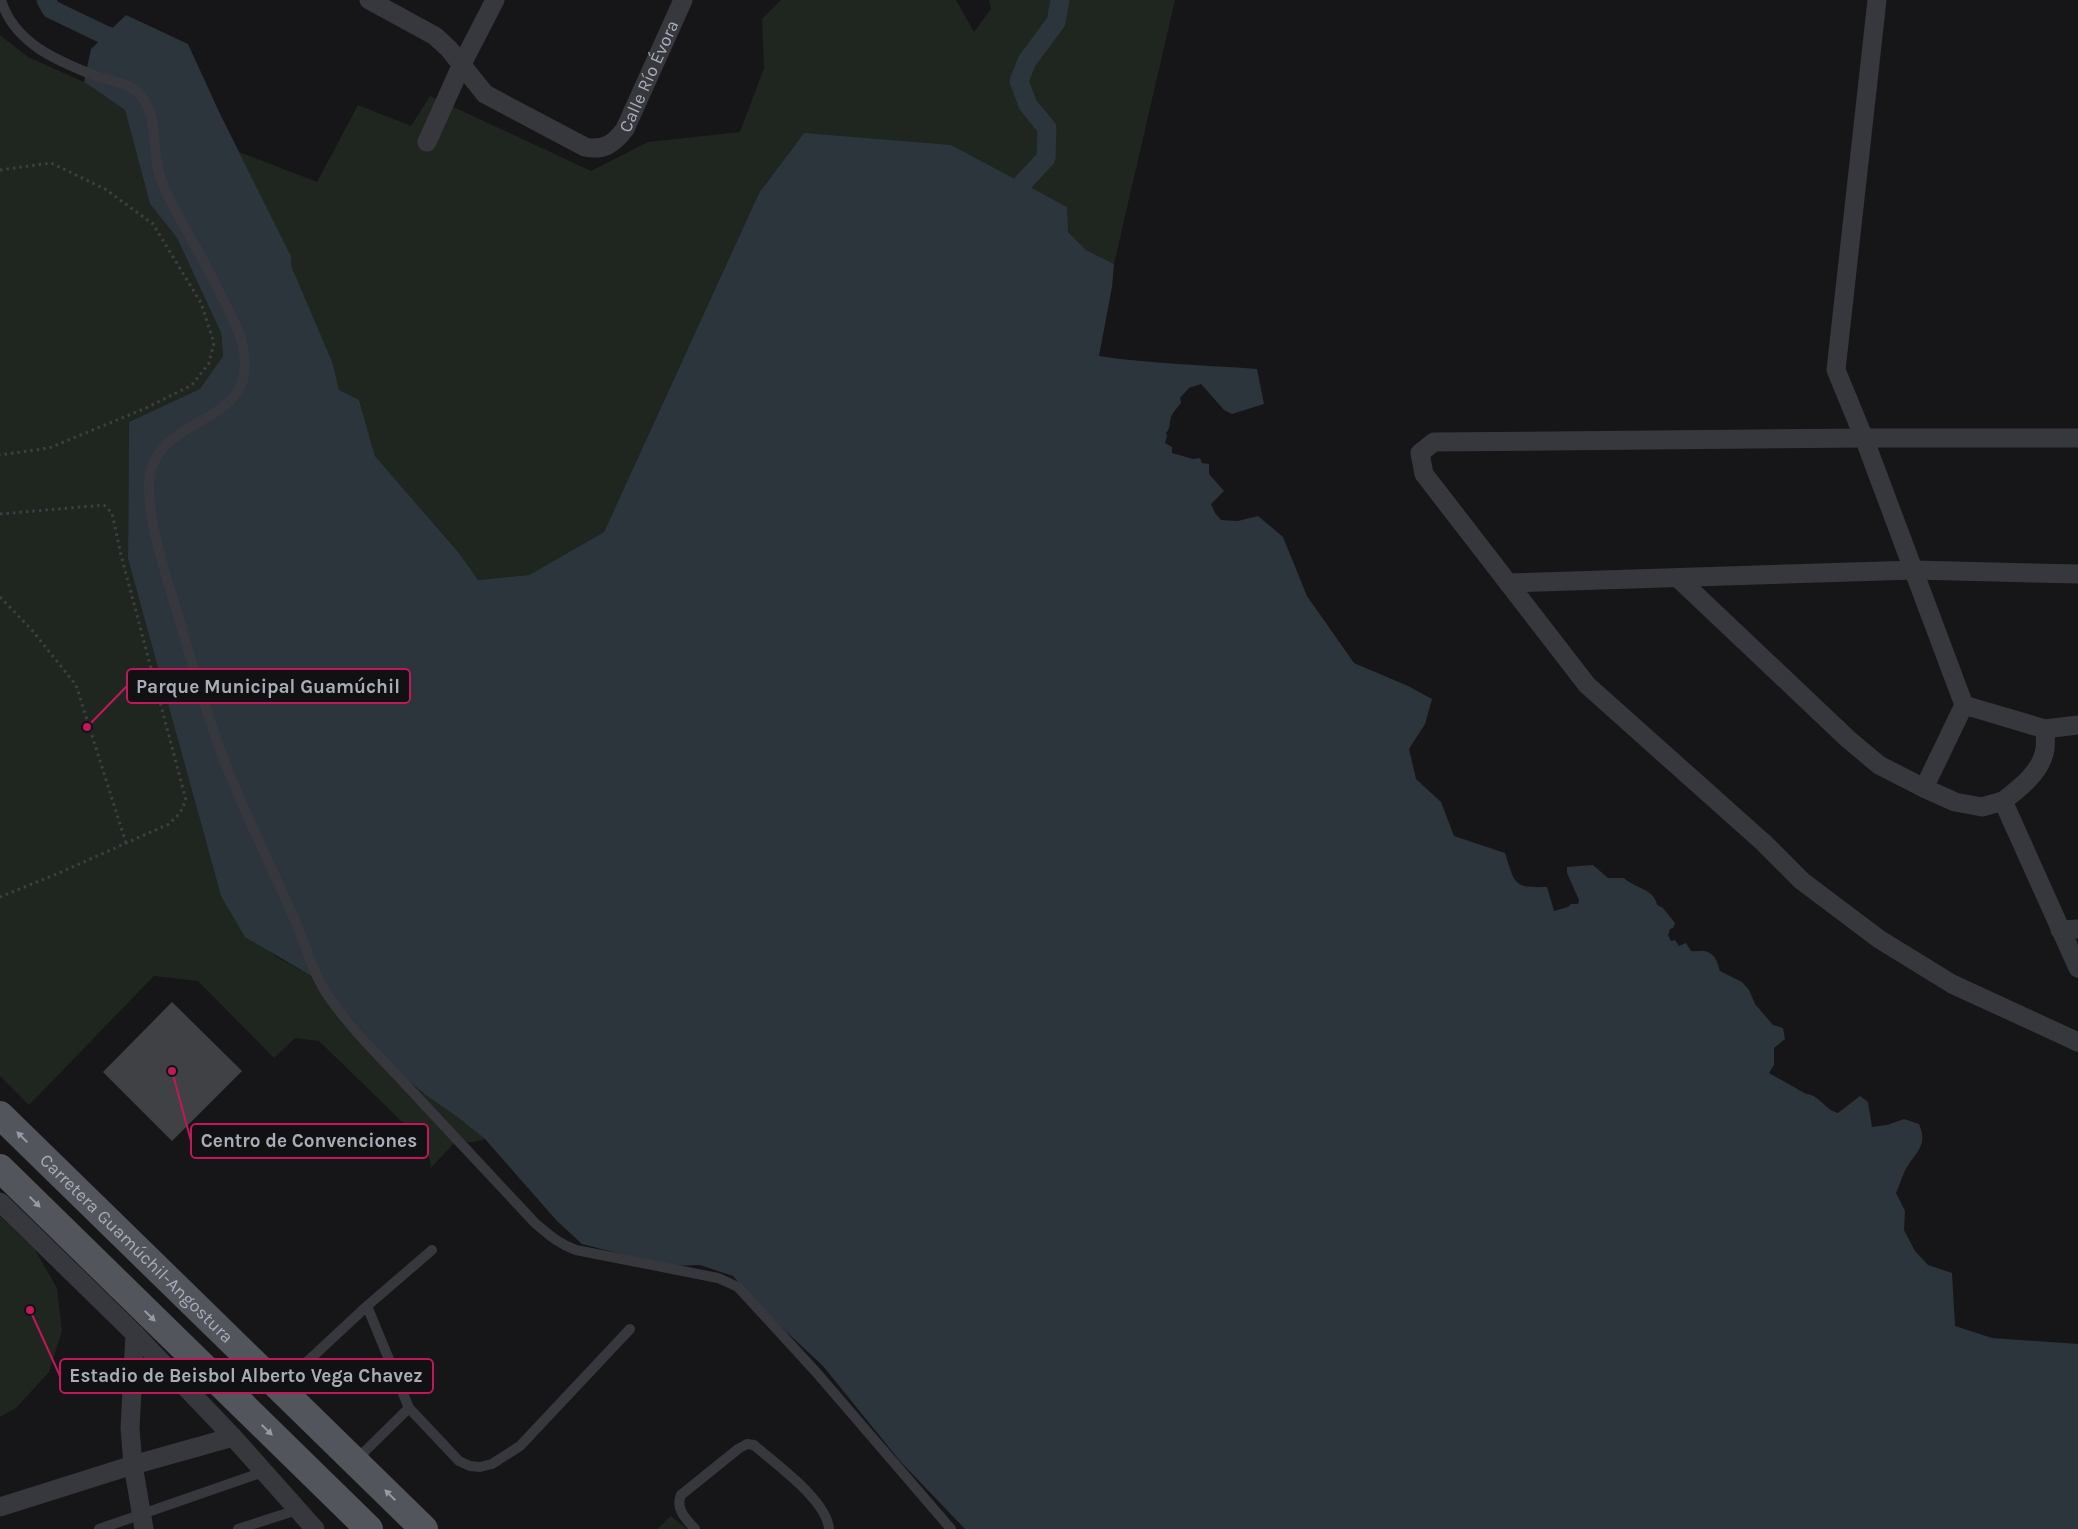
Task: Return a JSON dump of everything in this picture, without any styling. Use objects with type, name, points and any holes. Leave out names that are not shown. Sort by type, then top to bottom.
[{"type":"main road","name":"Carretera Guamúchil-Angostura","points":[[0,1115],[424,1529]]},
{"type":"main road","name":"Carretera Guamúchil-Angostura","points":[[0,1168],[369,1529]]},
{"type":"street","points":[[369,0],[435,36],[462,64]]},
{"type":"street","points":[[427,142],[462,64],[495,0]]},
{"type":"street","name":"Calle Río Évora","points":[[462,64],[485,94],[585,147],[599,149],[606,147],[620,136],[624,130],[683,0]]},
{"type":"street","points":[[1877,0],[1836,370],[1864,438],[1964,705],[1924,788]]},
{"type":"street","points":[[2078,438],[1434,442],[1420,453],[1424,474],[1587,685],[1764,843],[1802,881],[1880,939],[1952,984],[2078,1042]]},
{"type":"street","points":[[1508,583],[1914,570],[2078,574]]},
{"type":"street","points":[[1678,578],[1848,739],[1879,765],[1955,802],[1982,807],[2004,801],[2020,788],[2040,764],[2045,749],[2045,729]]},
{"type":"street","points":[[1964,705],[2045,729],[2078,725]]},
{"type":"street","points":[[2004,801],[2069,930],[2078,968]]},
{"type":"street","points":[[0,1202],[135,1334],[233,1437],[315,1529]]},
{"type":"street","points":[[135,1334],[130,1428],[133,1465],[143,1522]]},
{"type":"street","points":[[0,1507],[133,1465],[233,1437]]},
{"type":"lane","points":[[1,0],[10,22],[38,50],[96,76],[135,90],[145,101],[151,115],[156,162],[165,190],[210,272],[240,336],[244,356],[244,379],[234,399],[214,415],[184,430],[163,446],[154,460],[149,484],[153,518],[164,567],[216,740],[261,848],[326,993],[340,1012],[380,1057],[535,1223],[562,1245],[576,1250],[718,1278],[738,1287],[816,1372],[951,1529]]},
{"type":"lane","points":[[279,1388],[367,1306],[432,1250]]},
{"type":"lane","points":[[367,1306],[409,1408],[458,1461],[470,1466],[480,1467],[492,1464],[520,1446],[630,1329]]},
{"type":"lane","points":[[355,1461],[409,1408]]},
{"type":"lane","points":[[695,1529],[680,1509],[681,1495],[738,1449],[748,1444],[754,1445],[820,1507],[828,1521],[829,1529]]},
{"type":"lane","points":[[99,1529],[143,1522],[263,1472]]},
{"type":"lane","points":[[238,1529],[297,1510]]},
{"type":"path","points":[[0,170],[51,163],[105,189],[153,224],[201,303],[214,343],[209,363],[192,385],[146,408],[49,448],[0,455]]},
{"type":"path","points":[[0,514],[104,505],[112,513],[121,555],[186,800],[180,813],[169,824],[0,897]]},
{"type":"path","points":[[0,597],[32,629],[76,685],[126,843]]},
{"type":"shaded area","points":[[781,0],[956,0],[974,32],[991,9],[989,0],[1175,0],[1114,264],[1086,250],[1068,232],[804,133],[759,193],[604,532],[529,575],[477,580],[459,553],[375,456],[359,400],[326,383],[295,323],[291,256],[239,152],[317,182],[358,105],[411,126],[430,96],[591,171],[648,142],[740,132],[764,68],[762,19]]},
{"type":"shaded area","points":[[126,15],[188,44],[220,114],[291,256],[295,323],[326,383],[359,400],[375,456],[459,553],[478,580],[529,575],[604,532],[759,193],[804,133],[951,145],[1067,207],[1068,232],[1086,250],[1114,264],[1112,287],[1099,356],[1158,363],[1257,369],[1264,404],[1232,414],[1224,410],[1201,384],[1189,388],[1180,398],[1181,403],[1171,417],[1165,443],[1172,447],[1172,453],[1193,459],[1200,458],[1202,463],[1209,464],[1209,474],[1224,491],[1211,504],[1221,520],[1238,521],[1258,516],[1283,537],[1307,596],[1354,663],[1408,686],[1432,699],[1425,724],[1409,749],[1416,779],[1441,802],[1454,836],[1505,853],[1511,872],[1517,882],[1521,885],[1547,887],[1554,911],[1568,907],[1571,904],[1578,904],[1579,900],[1567,873],[1567,867],[1593,865],[1608,878],[1624,878],[1648,892],[1652,895],[1657,905],[1663,908],[1675,923],[1668,935],[1671,941],[1675,940],[1679,946],[1686,943],[1691,951],[1705,951],[1712,954],[1720,971],[1742,982],[1749,990],[1755,1004],[1773,1025],[1783,1028],[1785,1039],[1774,1048],[1774,1065],[1769,1073],[1806,1094],[1815,1097],[1829,1109],[1838,1113],[1860,1096],[1868,1102],[1872,1127],[1887,1125],[1904,1119],[1919,1124],[1922,1143],[1905,1170],[1896,1193],[1905,1211],[1904,1230],[1915,1251],[1928,1265],[1952,1273],[1955,1326],[1992,1338],[2078,1344],[2078,1529],[965,1529],[900,1461],[823,1366],[764,1311],[733,1276],[700,1265],[668,1266],[582,1244],[557,1221],[485,1139],[398,1072],[313,977],[245,937],[221,896],[128,559],[129,422],[200,389],[223,356],[221,333],[177,238],[150,204],[125,110],[84,82],[91,49]]},
{"type":"shaded area","points":[[0,35],[28,57],[84,82],[125,110],[150,204],[177,238],[221,333],[223,356],[200,390],[129,422],[128,559],[221,896],[275,956],[313,977],[398,1072],[485,1139],[474,1142],[454,1143],[431,1168],[427,1146],[319,1041],[295,1038],[274,1058],[198,981],[154,976],[29,1105],[0,1076]]},
{"type":"shaded area","points":[[0,1216],[35,1250],[57,1288],[62,1331],[49,1372],[16,1408],[0,1417]]},
{"type":"shaded area","points":[[671,1516],[687,1529],[657,1529]]},
{"type":"building","points":[[172,1002],[242,1071],[172,1141],[103,1072]]},
{"type":"waterway","points":[[46,0],[51,9],[105,35],[130,43]]},
{"type":"waterway","points":[[1006,201],[1046,158],[1047,128],[1028,105],[1019,81],[1027,61],[1056,22],[1060,0]]},
{"type":"waterway","points":[[283,271],[323,365],[334,409]]},
{"type":"place","name":"Parque Municipal Guamúchil","points":[[87,727]]},
{"type":"place","name":"Centro de Convenciones","points":[[172,1071]]},
{"type":"place","name":"Estadio de Beisbol Alberto Vega Chavez","points":[[30,1310]]}]
